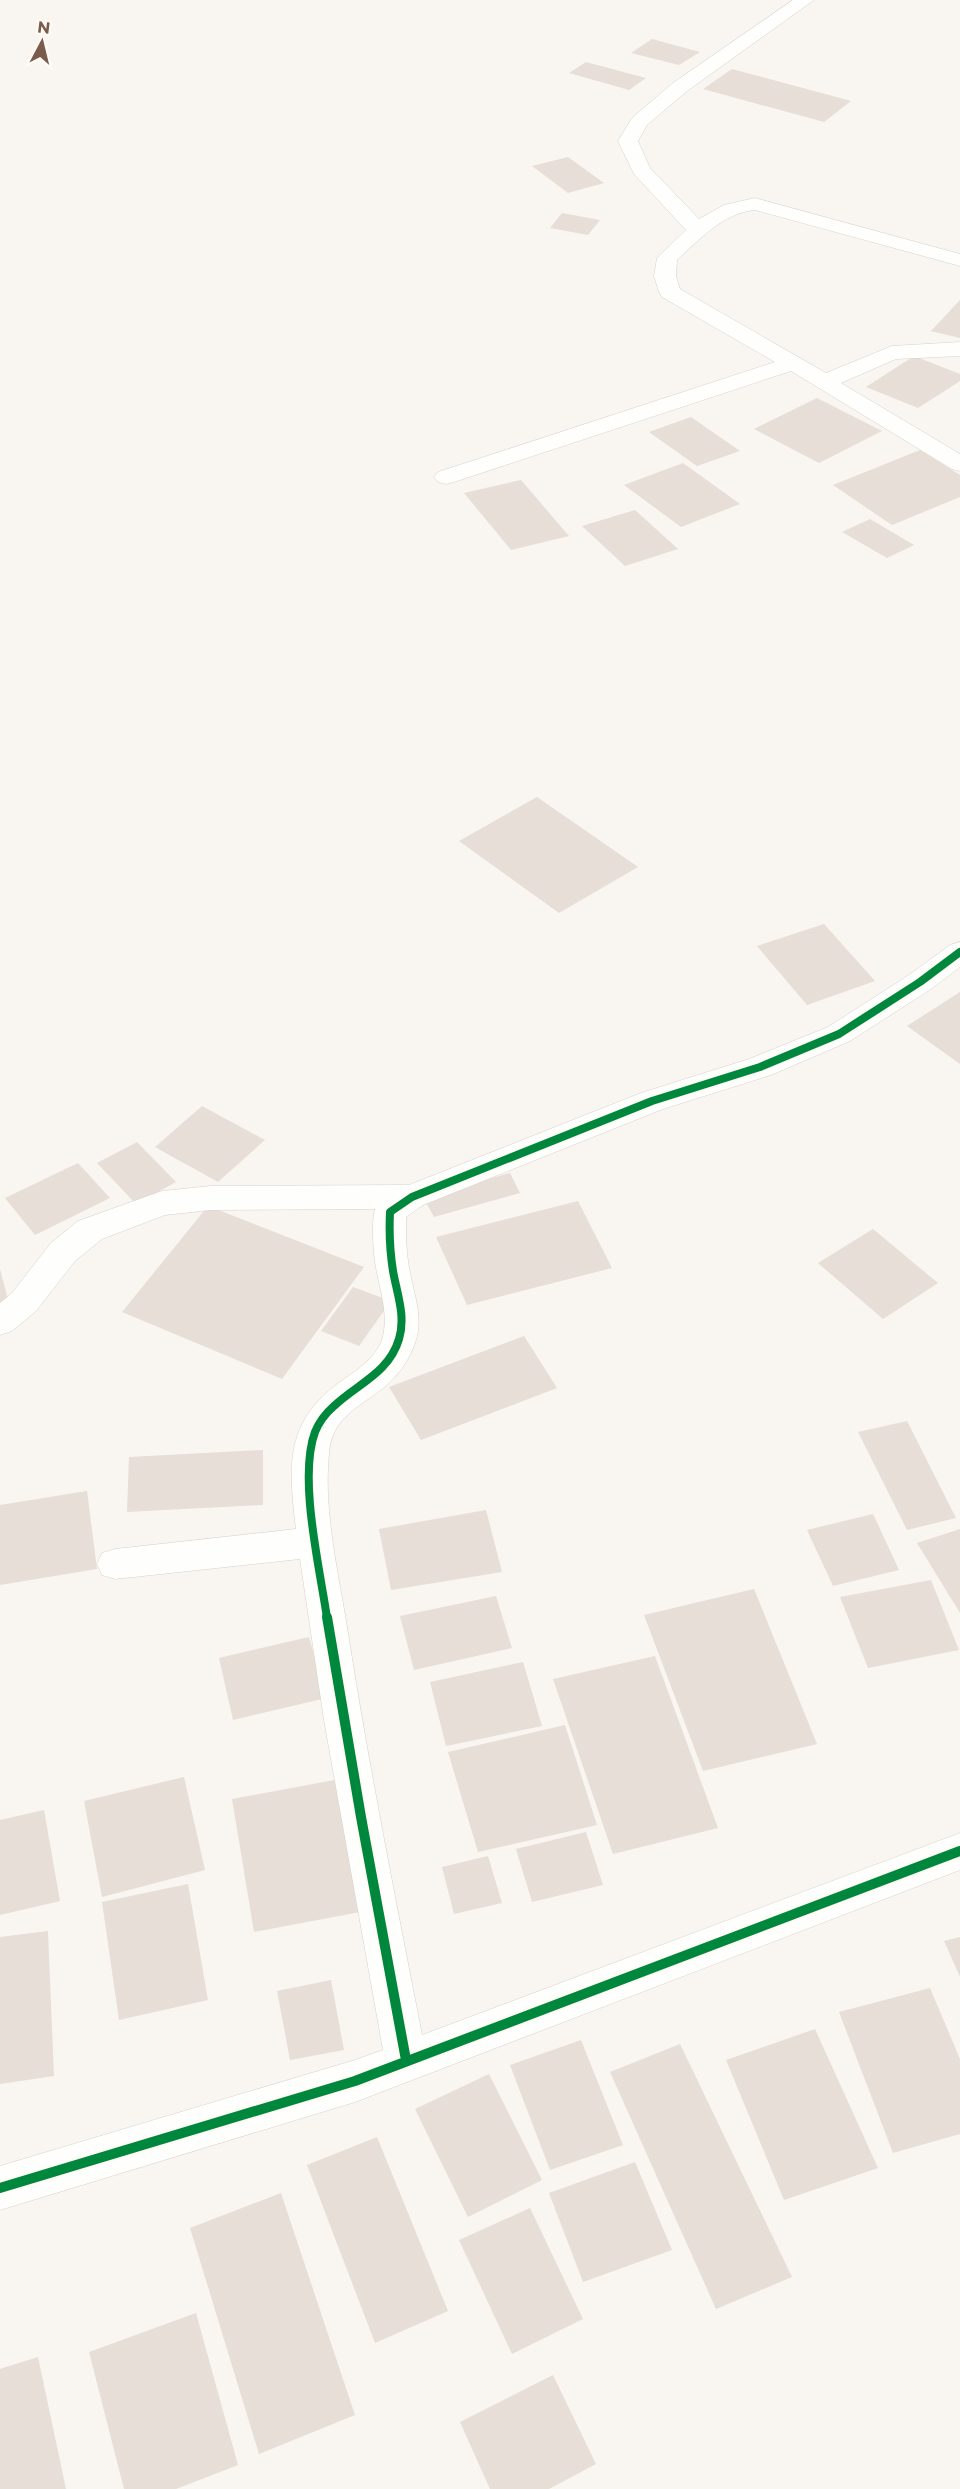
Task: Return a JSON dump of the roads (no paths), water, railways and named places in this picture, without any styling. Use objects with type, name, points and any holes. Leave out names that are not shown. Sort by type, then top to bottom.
[{"type":"street","points":[[698,231],[641,170],[628,141],[639,123],[680,87],[805,0]]},
{"type":"street","points":[[960,260],[755,204],[738,205],[720,214],[698,231],[667,258],[665,276],[670,292],[960,464]]},
{"type":"street","points":[[824,382],[892,353],[960,349]]},
{"type":"street","points":[[446,477],[793,363]]},
{"type":"street","points":[[406,2060],[330,1646],[311,1510],[310,1450],[314,1432],[323,1414],[388,1364],[397,1347],[403,1327],[402,1305],[393,1271],[389,1232],[390,1212],[412,1197],[652,1101],[760,1066],[839,1034],[920,982],[960,952]]},
{"type":"street","points":[[0,1322],[24,1302],[63,1252],[90,1230],[162,1203],[211,1198],[412,1197]]},
{"type":"street","points":[[116,1564],[316,1542]]},
{"type":"street","points":[[0,2188],[355,2081],[960,1851]]}]
